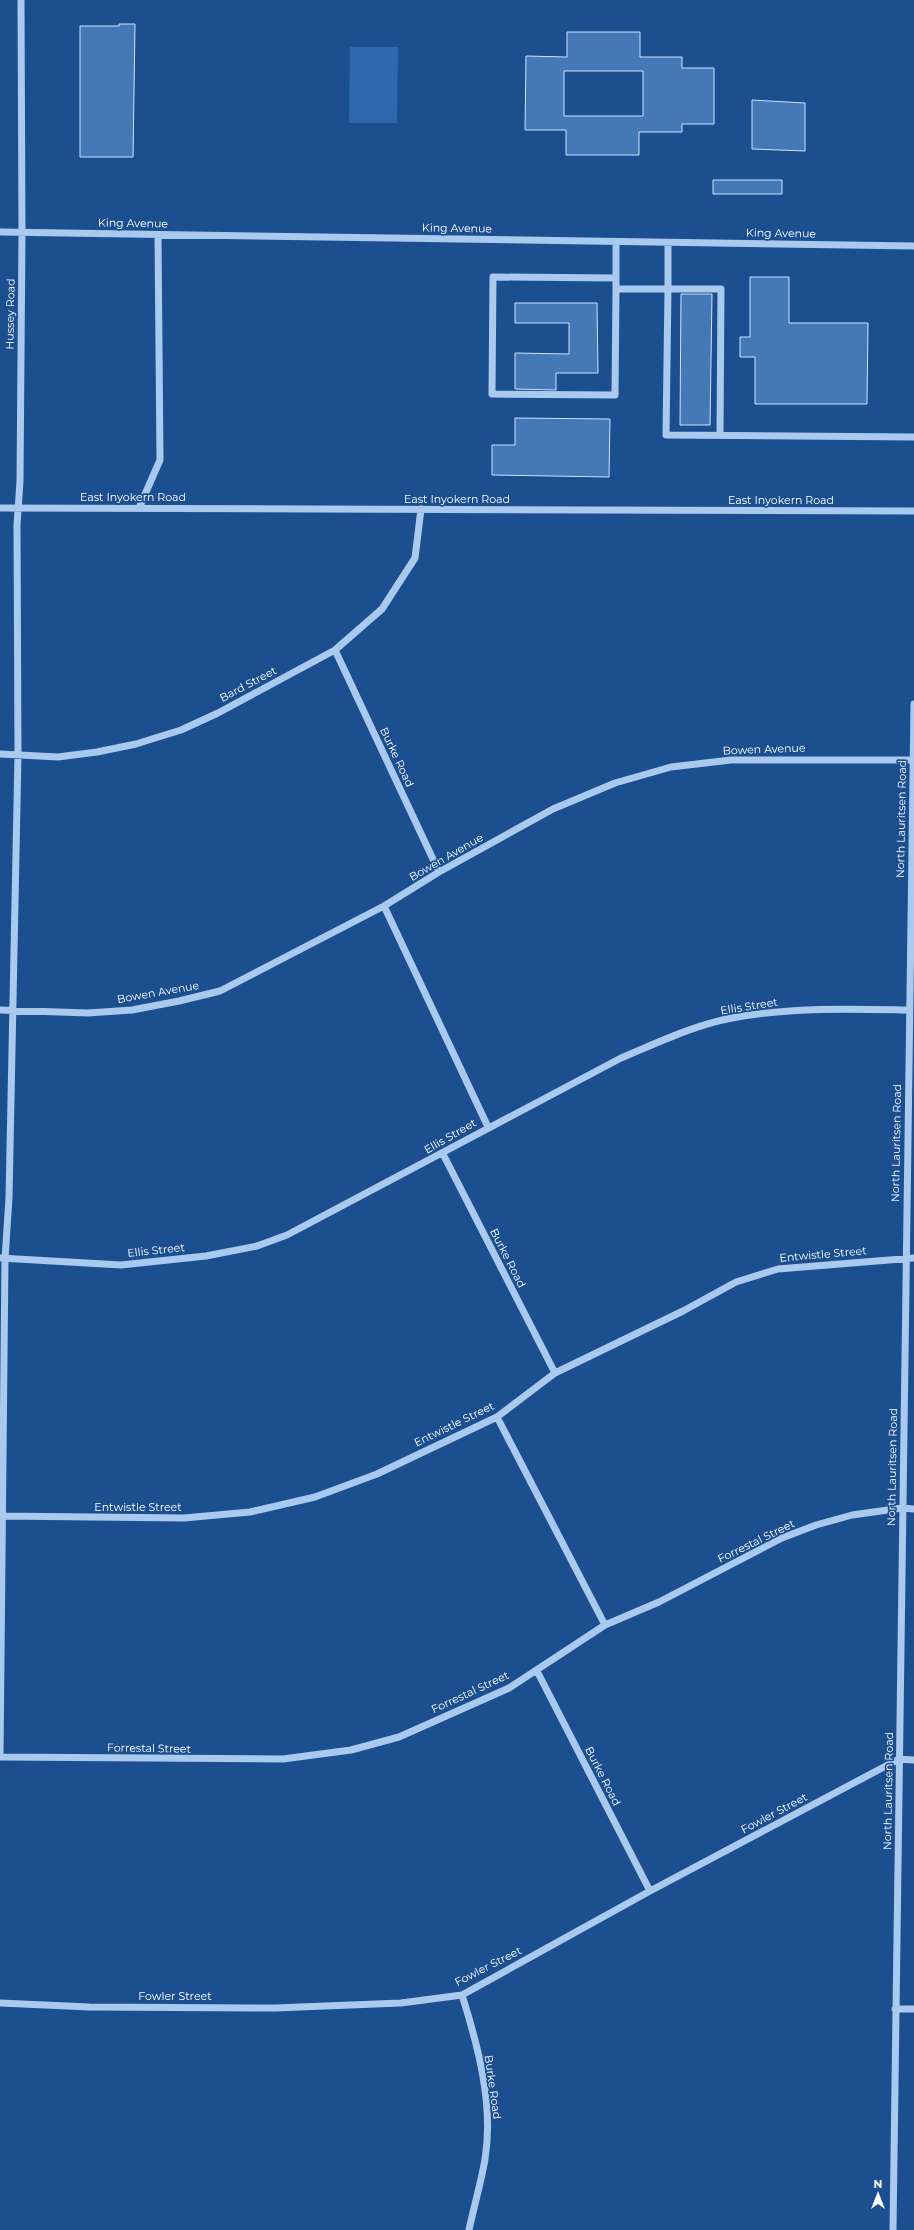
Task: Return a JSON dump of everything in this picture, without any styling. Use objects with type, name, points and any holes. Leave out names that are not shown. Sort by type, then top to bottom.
[{"type":"street","name":"Hussey Road","points":[[0,1757],[3,1259],[9,1198],[18,755],[18,508],[22,233],[21,0]]},
{"type":"street","name":"King Avenue","points":[[0,232],[914,246]]},
{"type":"street","points":[[138,508],[160,460],[158,235]]},
{"type":"street","points":[[615,278],[493,276],[492,394],[615,395],[616,242]]},
{"type":"street","points":[[668,243],[666,435],[914,437]]},
{"type":"street","points":[[616,289],[721,289],[720,435]]},
{"type":"street","name":"East Inyokern Road","points":[[0,508],[914,511]]},
{"type":"street","name":"Bard Street","points":[[0,754],[58,757],[97,752],[136,744],[181,730],[218,713],[335,650],[382,609],[415,558],[421,510]]},
{"type":"street","name":"Burke Road","points":[[335,650],[439,872]]},
{"type":"street","name":"North Lauritsen Road","points":[[893,2230],[908,1010],[914,704]]},
{"type":"street","name":"Bowen Avenue","points":[[0,1010],[88,1013],[132,1010],[179,1001],[220,990],[384,906],[439,872],[553,809],[615,783],[672,767],[731,760],[914,760]]},
{"type":"street","points":[[384,906],[488,1127]]},
{"type":"street","name":"Ellis Street","points":[[3,1259],[120,1265],[206,1256],[257,1246],[287,1235],[442,1154],[488,1127],[621,1058],[678,1035],[732,1018],[788,1011],[843,1008],[908,1010]]},
{"type":"street","name":"Burke Road","points":[[442,1154],[555,1373]]},
{"type":"street","name":"Entwistle Street","points":[[1,1516],[184,1518],[250,1512],[315,1497],[377,1474],[497,1416],[555,1373],[683,1311],[736,1282],[778,1269],[906,1257],[914,1258]]},
{"type":"street","points":[[497,1416],[605,1625]]},
{"type":"street","name":"Forrestal Street","points":[[0,1757],[283,1759],[351,1750],[399,1737],[509,1688],[605,1625],[659,1602],[782,1538],[816,1525],[852,1515],[902,1508],[914,1509]]},
{"type":"street","name":"Burke Road","points":[[537,1671],[650,1891]]},
{"type":"street","points":[[899,1759],[914,1760]]},
{"type":"street","name":"Fowler Street","points":[[0,2002],[89,2006],[275,2008],[401,2003],[462,1995],[650,1891],[899,1759]]},
{"type":"street","name":"Burke Road","points":[[462,1995],[474,2032],[485,2093],[487,2124],[485,2158],[469,2230]]},
{"type":"street","points":[[895,2009],[914,2009]]},
{"type":"shaded area","points":[[350,47],[398,47],[397,123],[349,123]]},
{"type":"building","points":[[119,24],[135,24],[133,157],[80,157],[80,26],[119,26]]},
{"type":"building","points":[[567,32],[640,32],[640,57],[682,57],[682,68],[714,68],[714,124],[682,124],[682,132],[639,132],[639,155],[566,155],[566,130],[525,130],[526,56],[567,57]],"holes":[[[564,71],[643,71],[643,116],[564,116]]]},
{"type":"building","points":[[752,100],[805,103],[805,151],[752,149]]},
{"type":"building","points":[[713,180],[782,180],[782,194],[713,194]]},
{"type":"building","points":[[750,277],[789,277],[789,323],[868,323],[867,404],[755,404],[755,357],[740,357],[740,337],[750,337]]},
{"type":"building","points":[[681,294],[712,294],[710,425],[680,425]]},
{"type":"building","points":[[515,303],[597,303],[598,373],[556,373],[556,390],[515,389],[515,353],[569,354],[569,323],[515,323]]},
{"type":"building","points":[[515,418],[610,419],[609,477],[492,475],[492,445],[515,445]]}]
